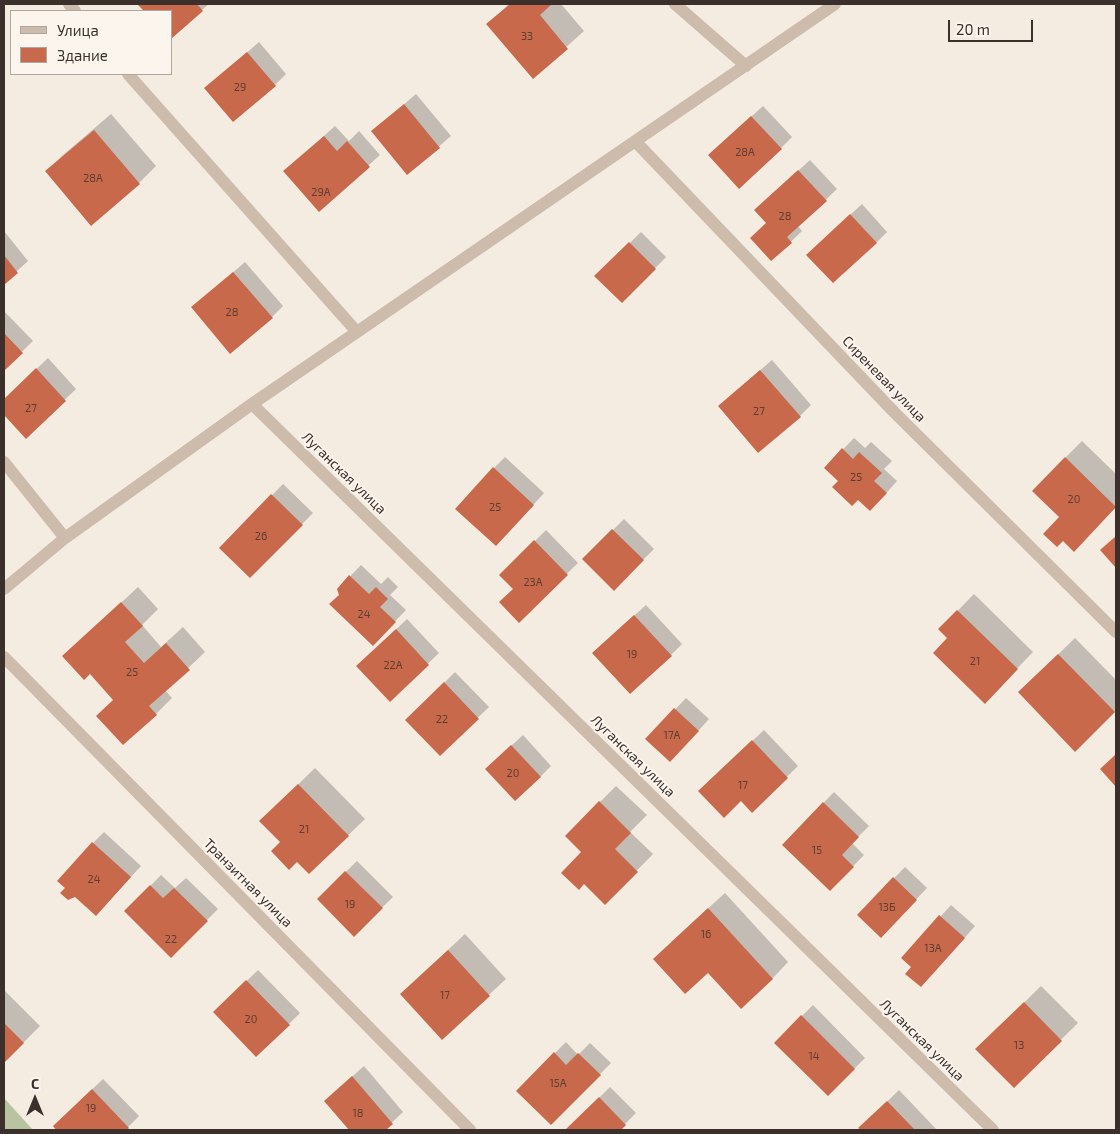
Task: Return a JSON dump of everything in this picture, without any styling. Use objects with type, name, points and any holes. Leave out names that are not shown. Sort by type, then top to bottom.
[{"type":"street","points":[[675,4],[746,66]]},
{"type":"street","points":[[4,590],[65,538],[252,404],[836,4]]},
{"type":"street","points":[[129,75],[357,332]]},
{"type":"street","name":"Сиреневая улица","points":[[636,141],[895,414],[1116,632]]},
{"type":"street","name":"Луганская улица","points":[[252,404],[993,1130]]},
{"type":"street","points":[[4,462],[65,538]]},
{"type":"street","name":"Транзитная улица","points":[[4,657],[470,1130]]},
{"type":"green space","points":[[4,1098],[33,1130],[4,1130]]},
{"type":"building","points":[[137,4],[197,4],[203,11],[172,38],[172,10],[143,10]]},
{"type":"building","points":[[510,4],[552,4],[540,15],[568,49],[533,79],[486,24]]},
{"type":"building","points":[[247,52],[276,86],[233,122],[204,88]]},
{"type":"building","points":[[404,104],[440,148],[407,175],[371,131]]},
{"type":"building","points":[[751,116],[782,149],[739,189],[708,155]]},
{"type":"building","points":[[94,130],[140,184],[91,226],[45,171]]},
{"type":"building","points":[[324,136],[337,151],[347,141],[370,167],[319,212],[283,171]]},
{"type":"building","points":[[798,170],[827,201],[787,237],[792,243],[771,261],[750,238],[766,223],[754,210]]},
{"type":"building","points":[[850,214],[877,243],[833,283],[806,255]]},
{"type":"building","points":[[629,242],[656,269],[622,303],[594,276]]},
{"type":"building","points":[[4,255],[18,273],[4,285]]},
{"type":"building","points":[[233,272],[273,318],[230,354],[191,307]]},
{"type":"building","points":[[4,333],[23,353],[4,371]]},
{"type":"building","points":[[36,368],[66,401],[26,439],[4,415],[4,399]]},
{"type":"building","points":[[760,370],[801,417],[758,453],[718,406]]},
{"type":"building","points":[[842,448],[853,459],[859,452],[882,473],[874,481],[887,493],[870,511],[858,500],[852,506],[832,487],[838,481],[824,468]]},
{"type":"building","points":[[1065,457],[1116,507],[1074,552],[1063,541],[1057,547],[1043,534],[1059,517],[1032,491]]},
{"type":"building","points":[[493,467],[534,505],[496,546],[455,509]]},
{"type":"building","points":[[271,494],[303,525],[250,578],[219,548]]},
{"type":"building","points":[[612,529],[644,560],[614,591],[582,559]]},
{"type":"building","points":[[1116,536],[1116,568],[1100,550]]},
{"type":"building","points":[[534,540],[568,575],[519,623],[499,602],[513,589],[499,575]]},
{"type":"building","points":[[349,575],[369,594],[376,587],[388,599],[380,607],[396,622],[373,646],[329,604],[339,595],[337,589]]},
{"type":"building","points":[[121,602],[143,626],[125,642],[144,663],[166,643],[190,670],[149,706],[157,715],[123,745],[96,716],[113,700],[90,674],[84,680],[62,656]]},
{"type":"building","points":[[957,610],[1018,669],[985,704],[933,653],[947,638],[938,629]]},
{"type":"building","points":[[634,615],[672,656],[630,694],[592,653]]},
{"type":"building","points":[[396,629],[429,665],[390,702],[356,666]]},
{"type":"building","points":[[1058,654],[1115,712],[1075,752],[1018,692]]},
{"type":"building","points":[[444,682],[479,719],[440,756],[405,720]]},
{"type":"building","points":[[674,708],[699,731],[670,762],[645,739]]},
{"type":"building","points":[[752,740],[788,778],[752,813],[741,801],[724,818],[698,791]]},
{"type":"building","points":[[511,745],[541,777],[515,801],[485,769]]},
{"type":"building","points":[[1116,754],[1116,787],[1100,769]]},
{"type":"building","points":[[298,784],[349,836],[309,874],[297,862],[289,870],[271,851],[280,842],[259,821]]},
{"type":"building","points":[[599,801],[631,833],[615,849],[638,872],[605,905],[584,884],[579,890],[561,873],[581,852],[565,836]]},
{"type":"building","points":[[823,802],[859,837],[842,855],[854,867],[830,891],[782,845]]},
{"type":"building","points":[[92,842],[131,877],[96,916],[75,897],[68,900],[60,893],[65,888],[57,881]]},
{"type":"building","points":[[345,871],[383,908],[354,937],[317,899]]},
{"type":"building","points":[[893,877],[917,900],[881,938],[857,915]]},
{"type":"building","points":[[150,885],[163,898],[174,888],[208,921],[171,958],[124,911]]},
{"type":"building","points":[[708,908],[773,979],[741,1009],[708,973],[685,994],[653,959]]},
{"type":"building","points":[[939,915],[965,938],[921,987],[905,974],[911,967],[901,958]]},
{"type":"building","points":[[448,950],[490,996],[442,1040],[400,994]]},
{"type":"building","points":[[246,980],[290,1025],[256,1057],[213,1012]]},
{"type":"building","points":[[1024,1002],[1062,1041],[1014,1088],[975,1049]]},
{"type":"building","points":[[801,1015],[855,1069],[828,1096],[774,1043]]},
{"type":"building","points":[[4,1023],[24,1043],[4,1063]]},
{"type":"building","points":[[554,1052],[566,1065],[578,1053],[601,1075],[551,1125],[516,1091]]},
{"type":"building","points":[[352,1076],[393,1124],[386,1130],[349,1130],[324,1101]]},
{"type":"building","points":[[92,1089],[129,1128],[127,1130],[56,1130],[53,1126]]},
{"type":"building","points":[[599,1097],[626,1125],[621,1130],[565,1130]]},
{"type":"building","points":[[887,1101],[915,1130],[861,1130],[858,1128]]}]
